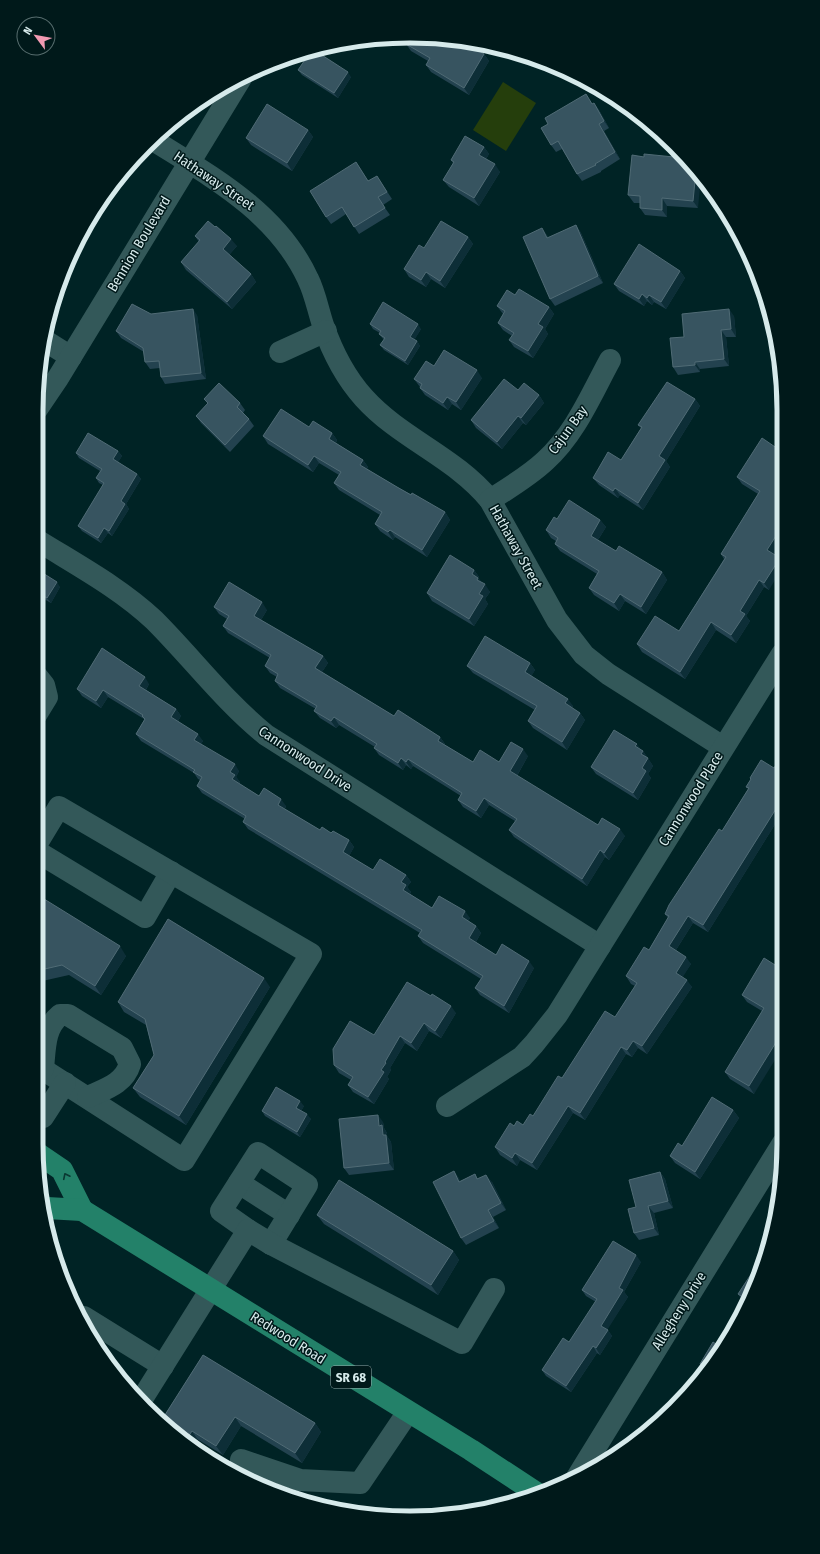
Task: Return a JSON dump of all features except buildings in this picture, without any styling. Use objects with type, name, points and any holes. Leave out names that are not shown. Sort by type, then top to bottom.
[{"type":"main road","points":[[44,1157],[62,1170],[82,1210]]},
{"type":"main road","name":"Redwood Road","points":[[49,1208],[82,1210],[532,1490]]},
{"type":"street","name":"Bennion Boulevard","points":[[43,399],[71,357],[188,162],[235,88]]},
{"type":"street","name":"Hathaway Street","points":[[158,143],[250,204],[274,227],[294,254],[309,280],[326,331],[338,360],[364,397],[394,425],[464,472],[490,500],[557,620],[584,655],[608,674],[723,747]]},
{"type":"street","points":[[280,352],[326,331]]},
{"type":"street","points":[[49,343],[71,357]]},
{"type":"street","name":"Cajun Bay","points":[[490,500],[531,472],[557,449],[577,422],[610,360]]},
{"type":"street","name":"Cannonwood Drive","points":[[43,544],[109,585],[142,610],[164,631],[239,711],[266,735],[600,946]]},
{"type":"street","name":"Cannonwood Place","points":[[447,1106],[508,1067],[534,1044],[557,1015],[777,662]]},
{"type":"street","points":[[43,685],[47,697],[43,704]]},
{"type":"street","points":[[43,833],[59,807],[311,954],[184,1160],[43,1069]]},
{"type":"street","points":[[43,856],[145,917],[171,872]]},
{"type":"street","points":[[43,1051],[52,1021],[60,1014],[68,1015],[122,1048],[130,1064],[127,1073],[120,1082],[88,1097]]},
{"type":"street","points":[[43,1117],[65,1083]]},
{"type":"street","name":"Allegheny Drive","points":[[583,1467],[777,1153]]},
{"type":"street","points":[[271,1244],[307,1185],[258,1154],[221,1211],[271,1244],[462,1343],[494,1290]]},
{"type":"street","points":[[239,1183],[289,1215]]},
{"type":"street","points":[[143,1397],[248,1230]]},
{"type":"street","points":[[88,1319],[163,1366]]},
{"type":"street","points":[[241,1460],[300,1480],[360,1483],[408,1412]]},
{"type":"green space","points":[[503,82],[536,103],[506,151],[473,130]]}]
